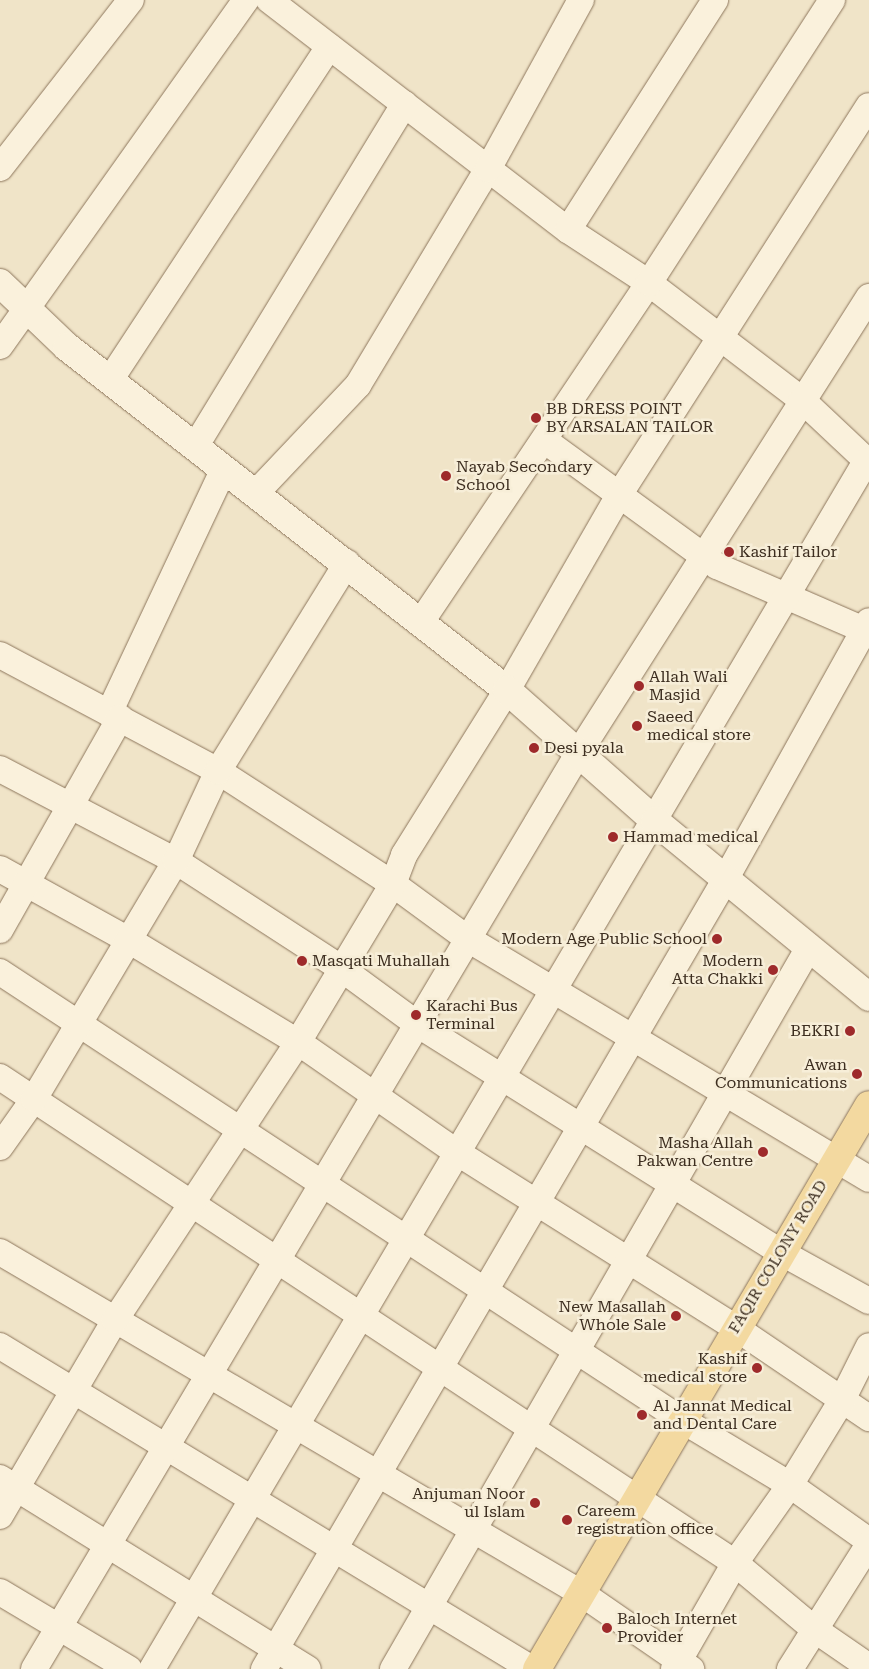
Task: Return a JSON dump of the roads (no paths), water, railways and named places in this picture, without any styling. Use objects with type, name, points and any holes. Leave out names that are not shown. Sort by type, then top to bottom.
[{"type":"main road","points":[[0,283],[67,346],[255,494],[347,563],[507,690],[654,821],[869,997]]},
{"type":"main road","name":"FAQIR COLONY ROAD","points":[[537,1669],[869,1105]]},
{"type":"street","points":[[0,168],[131,0]]},
{"type":"street","points":[[0,346],[28,310],[246,0]]},
{"type":"street","points":[[152,1669],[503,1078],[786,596],[868,462],[802,400],[649,283],[568,230],[269,0]]},
{"type":"street","points":[[255,494],[358,385],[488,169],[581,0]]},
{"type":"street","points":[[568,230],[715,0]]},
{"type":"street","points":[[421,622],[649,283],[832,0]]},
{"type":"street","points":[[110,380],[329,46]]},
{"type":"street","points":[[195,447],[404,104]]},
{"type":"street","points":[[0,1516],[8,1483],[74,1391],[115,1320],[190,1204],[241,1132],[298,1042],[393,884],[404,855],[507,690],[620,495],[719,337],[869,106]]},
{"type":"street","points":[[34,1669],[578,754],[869,297]]},
{"type":"street","points":[[270,1659],[726,880],[867,628],[716,566],[544,440]]},
{"type":"street","points":[[0,930],[71,806],[115,715],[224,469]]},
{"type":"street","points":[[0,1147],[34,1098],[128,938],[176,861],[218,771],[347,563]]},
{"type":"street","points":[[0,655],[218,771],[393,884],[468,939],[838,1158],[869,1179]]},
{"type":"street","points":[[0,769],[176,861],[342,969],[417,1024],[782,1253],[869,1301]]},
{"type":"street","points":[[0,869],[128,938],[298,1042],[458,1153],[736,1328],[869,1418]]},
{"type":"street","points":[[393,1669],[808,949]]},
{"type":"street","points":[[0,972],[80,1022],[241,1132],[682,1420],[790,1485],[869,1543],[790,1669]]},
{"type":"street","points":[[0,1077],[635,1500],[735,1563],[814,1629],[869,1667]]},
{"type":"street","points":[[0,1252],[581,1593],[681,1666],[735,1563],[790,1485],[842,1400],[869,1346]]},
{"type":"street","points":[[0,1346],[532,1669]]},
{"type":"street","points":[[8,1483],[194,1598],[270,1659],[308,1669]]},
{"type":"street","points":[[0,1592],[129,1669]]},
{"type":"place","name":"BB DRESS POINT BY ARSALAN TAILOR","points":[[536,418]]},
{"type":"place","name":"Nayab Secondary School","points":[[446,476]]},
{"type":"place","name":"Kashif Tailor","points":[[729,552]]},
{"type":"place","name":"Allah Wali Masjid","points":[[639,686]]},
{"type":"place","name":"Saeed medical store","points":[[637,726]]},
{"type":"place","name":"Desi pyala","points":[[534,748]]},
{"type":"place","name":"Hammad medical","points":[[613,837]]},
{"type":"place","name":"Modern Age Public School","points":[[717,939]]},
{"type":"place","name":"Masqati Muhallah","points":[[302,961]]},
{"type":"place","name":"Modern Atta Chakki","points":[[773,970]]},
{"type":"place","name":"Karachi Bus Terminal","points":[[416,1015]]},
{"type":"place","name":"BEKRI","points":[[850,1031]]},
{"type":"place","name":"Awan Communications","points":[[857,1074]]},
{"type":"place","name":"Masha Allah Pakwan Centre","points":[[763,1152]]},
{"type":"place","name":"New Masallah Whole Sale","points":[[676,1316]]},
{"type":"place","name":"Kashif medical store","points":[[757,1368]]},
{"type":"place","name":"Al Jannat Medical and Dental Care","points":[[642,1415]]},
{"type":"place","name":"Anjuman Noor ul Islam","points":[[535,1503]]},
{"type":"place","name":"Careem registration office","points":[[567,1520]]},
{"type":"place","name":"Baloch Internet Provider","points":[[607,1628]]}]
